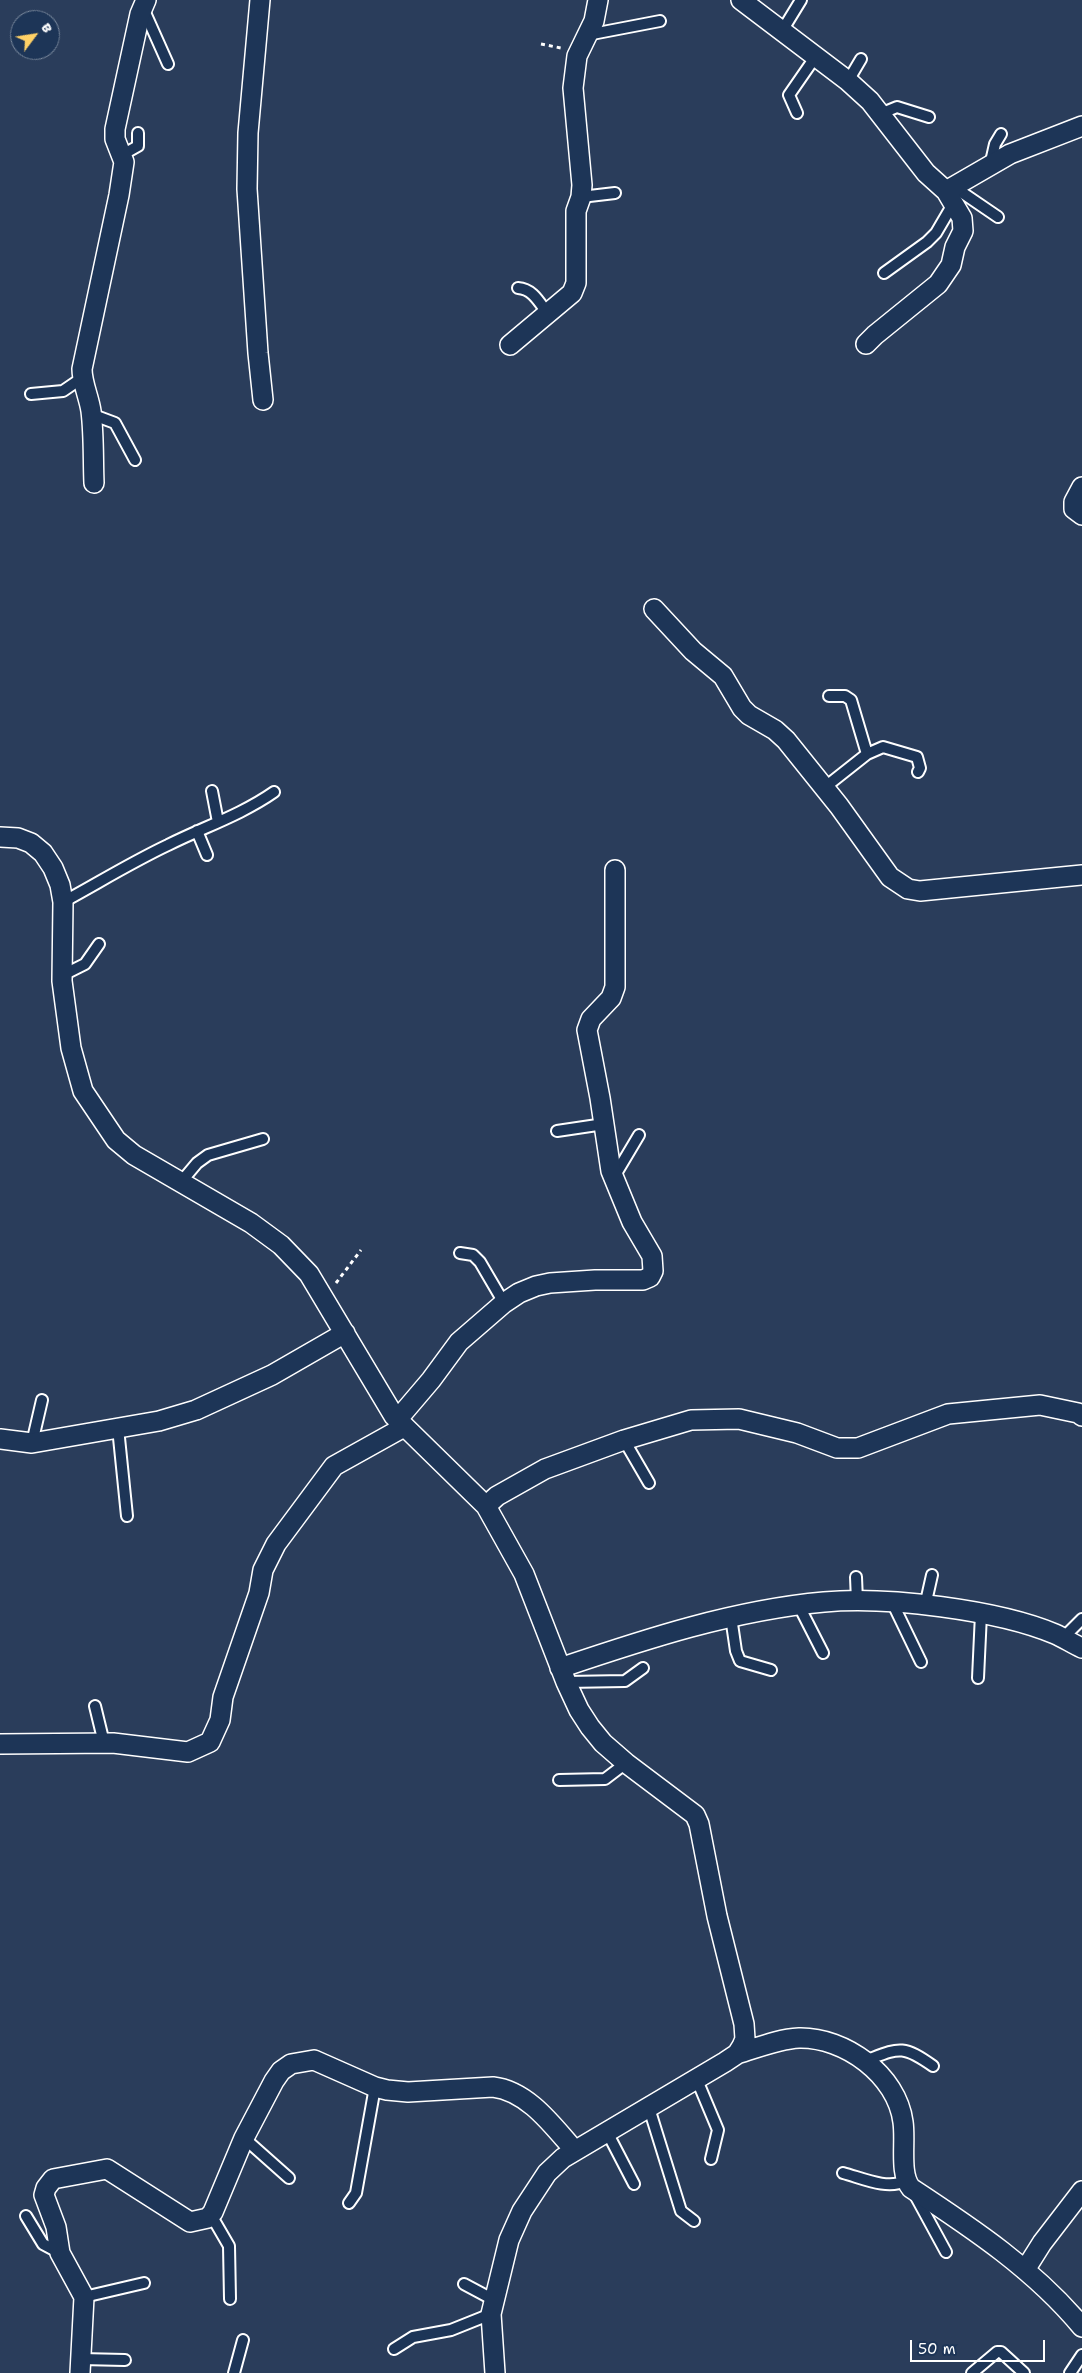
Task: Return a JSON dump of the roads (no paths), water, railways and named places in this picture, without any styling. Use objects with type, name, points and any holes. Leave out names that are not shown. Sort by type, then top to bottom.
[{"type":"street","points":[[260,0],[258,39],[253,65],[248,133],[247,189],[263,400]]},
{"type":"street","points":[[510,345],[572,293],[576,282],[576,211],[581,197],[581,159],[573,88],[577,56],[594,21],[598,0]]},
{"type":"street","points":[[743,1],[848,81],[870,101],[926,173],[951,194],[962,218],[963,231],[945,276],[938,284],[874,335],[866,344]]},
{"type":"street","points":[[94,483],[91,414],[88,395],[82,378],[124,162],[115,139],[115,129],[135,32],[145,4]]},
{"type":"street","points":[[951,194],[990,166],[1035,142],[1082,126]]},
{"type":"street","points":[[1082,487],[1074,502],[1074,509],[1082,516]]},
{"type":"street","points":[[654,609],[693,652],[723,676],[742,708],[749,715],[775,730],[786,740],[824,788],[879,865],[890,877],[908,889],[920,891],[1082,875]]},
{"type":"street","points":[[7,838],[31,844],[43,853],[53,868],[60,885],[63,902],[62,976],[71,1048],[84,1091],[116,1140],[134,1154],[251,1223],[281,1245],[309,1274],[325,1297],[345,1334],[400,1424],[486,1506],[524,1574],[563,1675],[579,1710],[590,1727],[603,1743],[626,1763],[695,1815],[700,1824],[717,1916],[744,2024],[745,2039],[736,2054]]},
{"type":"street","points":[[0,1744],[104,1744],[188,1752],[210,1742],[220,1720],[223,1697],[259,1593],[263,1570],[276,1544],[334,1466],[400,1424],[459,1342],[504,1303],[536,1286],[595,1280],[643,1280],[650,1277],[654,1264],[652,1256],[632,1222],[614,1177],[587,1030],[591,1019],[611,998],[615,987],[615,870]]},
{"type":"street","points":[[0,1439],[32,1443],[159,1421],[196,1410],[272,1375],[345,1334]]},
{"type":"street","points":[[486,1506],[497,1496],[545,1469],[624,1440],[691,1420],[739,1419],[798,1433],[837,1448],[858,1448],[948,1414],[1040,1405],[1078,1413],[1082,1416]]},
{"type":"street","points":[[563,1675],[647,1638],[731,1617],[823,1602],[892,1602],[982,1614],[1045,1630],[1082,1648]]},
{"type":"street","points":[[495,2373],[493,2307],[509,2240],[522,2211],[546,2173],[563,2158],[697,2080],[736,2054],[779,2041],[798,2038],[812,2039],[849,2050],[865,2061],[881,2076],[894,2094],[903,2120],[906,2151],[903,2172],[908,2185],[1025,2270],[1043,2285],[1082,2327]]},
{"type":"street","points":[[81,2366],[84,2297],[60,2253],[56,2228],[44,2196],[46,2188],[54,2179],[107,2169],[190,2222],[208,2218],[244,2138],[274,2081],[281,2070],[292,2064],[314,2060],[375,2087],[408,2092],[493,2087],[507,2088],[544,2116],[575,2151]]},
{"type":"street","points":[[1025,2270],[1042,2243],[1082,2191]]},
{"type":"lane","points":[[782,30],[800,0]]},
{"type":"lane","points":[[145,4],[168,64]]},
{"type":"lane","points":[[587,36],[660,21]]},
{"type":"lane","points":[[797,113],[789,95],[816,56]]},
{"type":"lane","points":[[848,81],[861,60]]},
{"type":"lane","points":[[880,114],[897,107],[929,117]]},
{"type":"lane","points":[[122,155],[138,146],[138,133]]},
{"type":"lane","points":[[990,166],[995,144],[1001,134]]},
{"type":"lane","points":[[581,197],[615,193]]},
{"type":"lane","points":[[884,273],[927,242],[936,233],[951,194],[998,217]]},
{"type":"lane","points":[[518,288],[531,292],[548,314]]},
{"type":"lane","points":[[31,394],[63,391],[82,378]]},
{"type":"lane","points":[[91,414],[115,423],[135,460]]},
{"type":"lane","points":[[829,696],[846,696],[851,700],[866,754]]},
{"type":"lane","points":[[824,788],[866,754],[883,747],[916,757],[920,763],[918,772]]},
{"type":"lane","points":[[212,791],[218,822]]},
{"type":"lane","points":[[63,902],[148,854],[255,805],[274,792]]},
{"type":"lane","points":[[197,831],[207,855]]},
{"type":"lane","points":[[62,976],[85,964],[99,944]]},
{"type":"lane","points":[[557,1131],[604,1124]]},
{"type":"lane","points":[[614,1177],[638,1136]]},
{"type":"lane","points":[[181,1182],[197,1163],[208,1155],[263,1140]]},
{"type":"lane","points":[[460,1253],[473,1255],[480,1262],[504,1303]]},
{"type":"lane","points":[[32,1443],[42,1400]]},
{"type":"lane","points":[[118,1428],[127,1516]]},
{"type":"lane","points":[[624,1440],[649,1483]]},
{"type":"lane","points":[[925,1606],[932,1575]]},
{"type":"lane","points":[[856,1576],[857,1601]]},
{"type":"lane","points":[[892,1602],[921,1662]]},
{"type":"lane","points":[[799,1606],[823,1653]]},
{"type":"lane","points":[[978,1678],[982,1614]]},
{"type":"lane","points":[[731,1617],[736,1656],[740,1660],[771,1670]]},
{"type":"lane","points":[[1063,1638],[1082,1618]]},
{"type":"lane","points":[[563,1675],[625,1680],[643,1668]]},
{"type":"lane","points":[[95,1706],[104,1744]]},
{"type":"lane","points":[[560,1780],[605,1779],[626,1763]]},
{"type":"lane","points":[[865,2061],[890,2051],[902,2050],[912,2052],[933,2066]]},
{"type":"lane","points":[[697,2080],[718,2130],[710,2159]]},
{"type":"lane","points":[[349,2203],[356,2194],[375,2087]]},
{"type":"lane","points":[[649,2108],[682,2211],[694,2221]]},
{"type":"lane","points":[[607,2132],[634,2184]]},
{"type":"lane","points":[[244,2138],[289,2178]]},
{"type":"lane","points":[[843,2173],[889,2185],[908,2185],[946,2252]]},
{"type":"lane","points":[[210,2215],[230,2246],[230,2299]]},
{"type":"lane","points":[[26,2216],[42,2244],[60,2253]]},
{"type":"lane","points":[[84,2297],[144,2283]]},
{"type":"lane","points":[[394,2349],[413,2337],[451,2330],[493,2307],[464,2284]]},
{"type":"lane","points":[[234,2373],[243,2340]]},
{"type":"lane","points":[[972,2373],[997,2352],[1001,2352],[1024,2373]]},
{"type":"lane","points":[[1070,2373],[1082,2355]]},
{"type":"lane","points":[[81,2366],[125,2360]]}]
